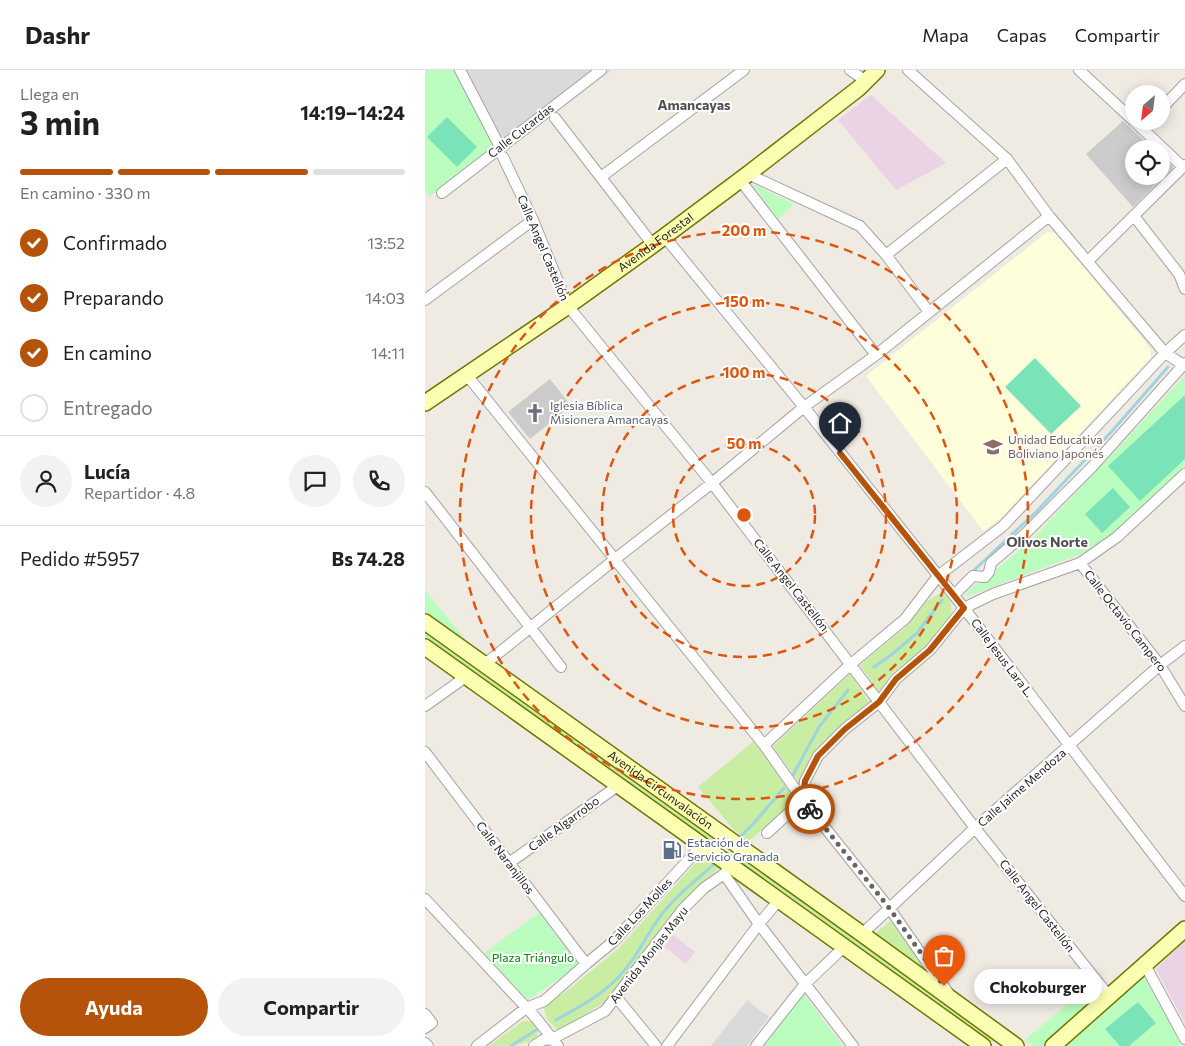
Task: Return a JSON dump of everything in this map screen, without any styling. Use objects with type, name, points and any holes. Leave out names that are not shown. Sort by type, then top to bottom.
[{"type":"main road","name":"Avenida Forestal","points":[[425,403],[465,374],[568,306],[659,240],[744,177],[873,73]]},
{"type":"main road","name":"Avenida Circunvalación","points":[[425,622],[1017,1046]]},
{"type":"main road","name":"Avenida Circunvalación","points":[[425,647],[707,849],[727,867],[779,900],[845,946],[983,1046]]},
{"type":"main road","points":[[1053,1046],[1185,929]]},
{"type":"street","name":"Calle Angel Castellón","points":[[459,70],[533,220],[568,306],[712,483],[975,828],[1109,996]]},
{"type":"street","name":"Calle Cucardas","points":[[442,193],[501,152],[601,70]]},
{"type":"street","points":[[601,177],[744,70]]},
{"type":"street","points":[[850,70],[873,73]]},
{"type":"street","points":[[907,70],[1007,159],[1049,216],[1165,353],[1185,364],[1092,467],[1025,534],[991,563],[989,572],[985,577],[973,576],[954,595]]},
{"type":"street","points":[[1079,70],[1125,113]]},
{"type":"street","points":[[1170,100],[1185,84]]},
{"type":"street","name":"Calle Jesus Lara L.","points":[[555,118],[601,177],[659,240],[804,407],[954,595],[1185,896]]},
{"type":"street","points":[[1088,261],[1184,166],[1151,130]]},
{"type":"street","points":[[886,255],[1007,159]]},
{"type":"street","points":[[744,177],[860,226],[886,255],[929,312]]},
{"type":"street","points":[[744,177],[876,355]]},
{"type":"street","points":[[485,664],[804,407],[876,355],[1049,216]]},
{"type":"street","points":[[1134,216],[1179,274],[1185,289]]},
{"type":"street","points":[[425,300],[533,220]]},
{"type":"street","points":[[764,746],[851,664],[905,619],[938,576],[1003,526],[1165,353],[1185,335]]},
{"type":"street","points":[[465,374],[764,746],[803,800],[890,909],[955,1001]]},
{"type":"street","points":[[767,833],[803,800],[805,781],[818,756],[845,729],[879,702],[896,679],[930,650],[964,608],[993,594],[1080,563],[1117,537],[1185,474]]},
{"type":"street","points":[[425,492],[561,667]]},
{"type":"street","name":"Calle Octavio Campero","points":[[1080,563],[1160,665],[1185,706]]},
{"type":"street","name":"Calle Jaime Mendoza","points":[[862,934],[975,828],[1160,665],[1185,646]]},
{"type":"street","points":[[425,706],[467,676]]},
{"type":"street","name":"Calle Naranjillos","points":[[427,757],[586,964]]},
{"type":"street","name":"Calle Algarrobo","points":[[509,863],[619,785]]},
{"type":"street","name":"Calle Los Molles","points":[[477,1046],[526,1008],[544,1001],[614,941],[707,849]]},
{"type":"street","points":[[727,867],[759,924],[851,1045]]},
{"type":"street","name":"Avenida Monjas Mayu","points":[[534,1046],[543,1040],[555,1043],[605,1011],[617,998],[683,909],[727,867]]},
{"type":"street","points":[[425,899],[526,1008],[555,1043]]},
{"type":"street","points":[[667,1046],[779,900]]},
{"type":"street","points":[[756,1046],[805,984],[845,946]]},
{"type":"street","points":[[1145,965],[1185,1039]]},
{"type":"street","points":[[617,998],[656,1046]]},
{"type":"street","points":[[425,1014],[432,1023],[425,1028]]},
{"type":"street","points":[[425,1043],[428,1046]]},
{"type":"shaded area","points":[[425,70],[612,70],[442,199],[425,180]]},
{"type":"shaded area","points":[[871,95],[946,163],[896,190],[838,120]]},
{"type":"shaded area","points":[[1123,121],[1125,123],[1125,130],[1133,130],[1143,140],[1125,140],[1125,185],[1155,185],[1133,207],[1086,154]]},
{"type":"shaded area","name":"Unidad Educativa Boliviano Japonés","points":[[1047,232],[1055,233],[1150,348],[1151,357],[1002,517],[983,531],[866,376]]},
{"type":"shaded area","points":[[550,379],[571,406],[530,439],[508,412]]},
{"type":"shaded area","points":[[673,935],[695,952],[686,964],[664,946]]},
{"type":"shaded area","points":[[1185,941],[1185,1023],[1156,969]]},
{"type":"shaded area","points":[[747,1000],[769,1017],[747,1046],[711,1046]]},
{"type":"green space","points":[[425,70],[453,70],[493,146],[429,197],[425,189]]},
{"type":"green space","points":[[447,117],[477,147],[457,167],[427,137]]},
{"type":"green space","points":[[751,183],[794,204],[778,219]]},
{"type":"green space","points":[[1035,358],[1081,406],[1051,434],[1005,387]]},
{"type":"green space","points":[[1185,376],[1185,466],[1110,536],[1086,552],[965,597],[968,591],[1029,543]]},
{"type":"green space","points":[[1185,395],[1185,459],[1140,501],[1108,466]]},
{"type":"green space","points":[[1113,488],[1130,507],[1102,533],[1085,514]]},
{"type":"green space","points":[[425,590],[467,641],[425,611]]},
{"type":"green space","points":[[942,592],[950,601],[951,612],[947,623],[930,643],[890,676],[879,692],[860,665],[907,626],[926,602]]},
{"type":"green space","points":[[425,628],[723,841],[716,848],[425,641]]},
{"type":"green space","points":[[850,674],[869,702],[843,725],[800,784],[773,746]]},
{"type":"green space","points":[[754,741],[790,792],[789,806],[749,841],[734,830],[698,787]]},
{"type":"green space","points":[[738,851],[1010,1046],[983,1040],[729,859]]},
{"type":"green space","points":[[700,858],[707,858],[720,867],[686,898],[666,921],[607,1001],[559,1030],[553,1026],[545,1014],[544,1007],[618,949]]},
{"type":"green space","name":"Plaza Triángulo","points":[[539,913],[579,965],[528,1000],[484,953]]},
{"type":"green space","points":[[890,921],[935,980],[875,934]]},
{"type":"green space","points":[[1140,976],[1145,978],[1182,1046],[1063,1046]]},
{"type":"green space","points":[[1092,983],[1102,995],[1047,1046],[1034,1046],[1025,1040]]},
{"type":"green space","points":[[803,993],[843,1046],[762,1046]]},
{"type":"green space","points":[[1138,1002],[1156,1023],[1129,1046],[1120,1046],[1105,1029]]},
{"type":"green space","points":[[523,1021],[532,1021],[538,1032],[532,1040],[519,1044],[489,1046]]},
{"type":"waterway","points":[[970,574],[1036,512],[1113,430],[1168,367]]},
{"type":"waterway","points":[[874,667],[917,633],[942,600]]},
{"type":"waterway","points":[[793,775],[819,727],[848,690]]},
{"type":"waterway","points":[[737,840],[784,788]]},
{"type":"waterway","points":[[556,1020],[589,1001],[617,979],[633,959],[662,914],[679,895],[717,861]]},
{"type":"waterway","points":[[511,1046],[536,1030]]},
{"type":"way so far","points":[[810,809],[890,909],[944,986]]},
{"type":"place","name":"Iglesia Bíblica Misionera Amancayas","points":[[535,413]]},
{"type":"place","name":"Unidad Educativa Boliviano Japonés","points":[[993,447]]},
{"type":"place","name":"Estación de Servicio Granada","points":[[672,850]]},
{"type":"place","name":"Chokoburger","points":[[944,986]]},
{"type":"district","name":"Amancayas","points":[[694,105]]},
{"type":"district","name":"Olivos Norte","points":[[1047,542]]},
{"type":"route","points":[[810,809],[803,800],[805,781],[818,756],[845,729],[879,702],[896,679],[930,650],[964,608],[840,453]]}]
